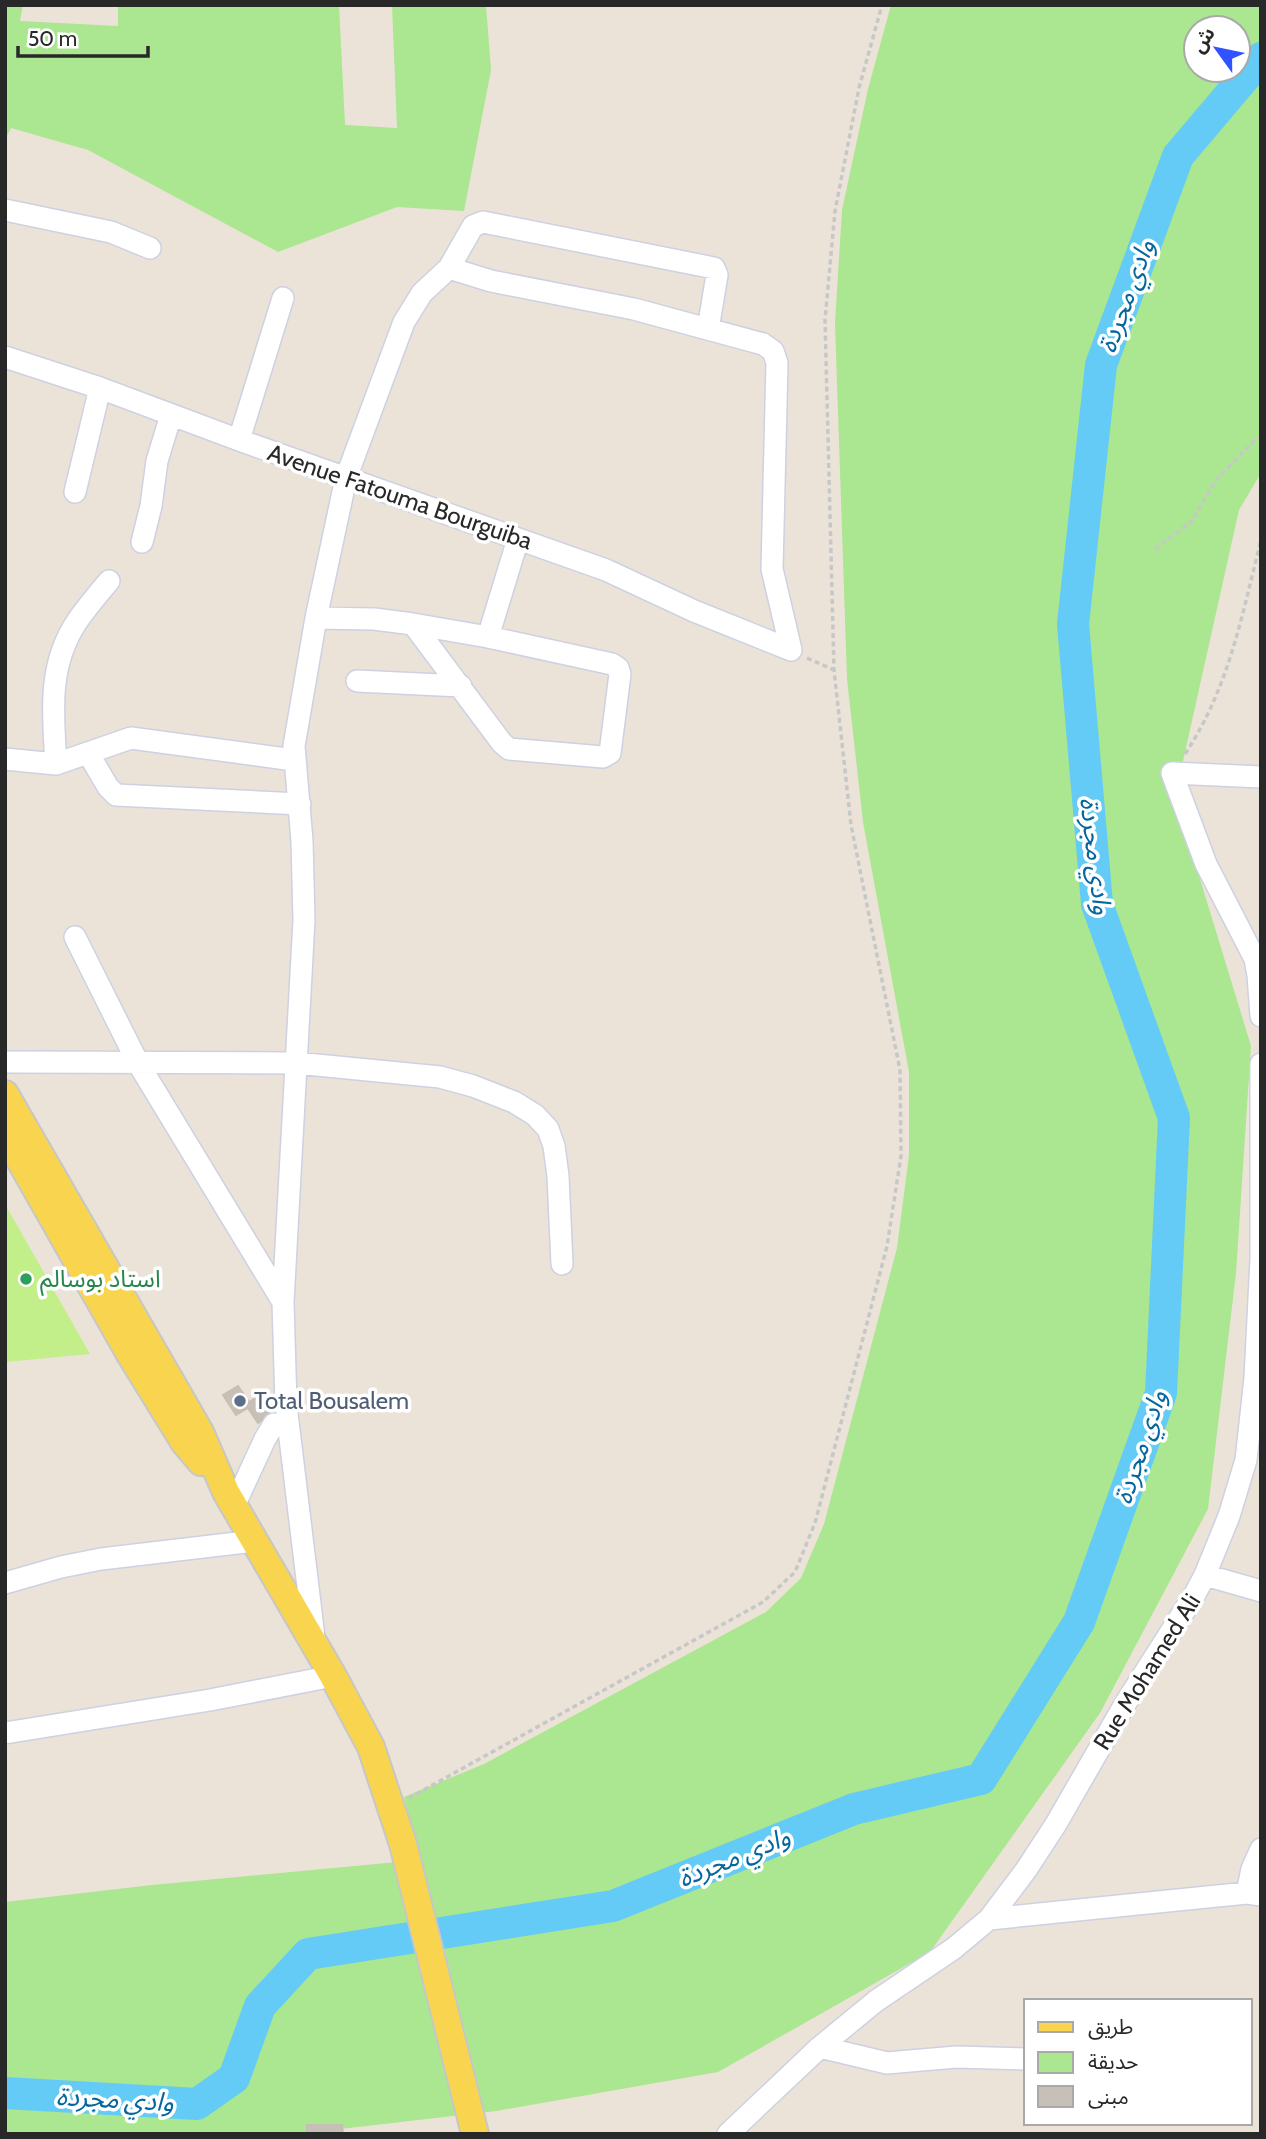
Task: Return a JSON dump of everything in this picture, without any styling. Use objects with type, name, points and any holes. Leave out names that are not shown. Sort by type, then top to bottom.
[{"type":"main road","points":[[5,1094],[184,1442],[230,1499],[371,1747],[403,1844],[472,2126]]},
{"type":"main road","points":[[5,1134],[119,1312]]},
{"type":"street","points":[[5,210],[111,232],[150,248]]},
{"type":"street","points":[[314,1644],[286,1405],[284,1302],[304,920],[300,804],[293,760],[316,618],[346,478],[404,321],[422,293],[449,268],[473,226],[483,222],[710,267],[716,271],[716,275],[708,329]]},
{"type":"street","points":[[449,268],[491,281],[634,309],[763,344],[773,351],[777,363],[772,569],[791,650]]},
{"type":"street","points":[[239,440],[282,298]]},
{"type":"street","name":"Avenue Fatouma Bourguiba","points":[[5,357],[100,388],[606,570],[694,611],[791,650]]},
{"type":"street","points":[[75,492],[100,388]]},
{"type":"street","points":[[142,542],[151,506],[157,461],[171,415]]},
{"type":"street","points":[[488,637],[518,539]]},
{"type":"street","points":[[56,764],[52,699],[55,672],[76,622],[108,581]]},
{"type":"street","points":[[316,618],[374,619],[413,624],[606,662],[618,668],[620,674],[610,753],[603,757],[509,749],[413,624]]},
{"type":"street","points":[[357,681],[461,686]]},
{"type":"street","points":[[5,759],[56,764],[131,738],[293,760]]},
{"type":"street","points":[[88,753],[108,787],[116,795],[300,804]]},
{"type":"street","points":[[1261,777],[1172,773],[1206,864],[1255,958],[1261,1016]]},
{"type":"street","points":[[75,937],[138,1063],[284,1302]]},
{"type":"street","points":[[5,1062],[296,1063],[440,1077],[472,1086],[514,1102],[535,1115],[548,1129],[554,1146],[562,1264]]},
{"type":"street","name":"Rue Mohamed Ali","points":[[728,2134],[820,2047],[876,2001],[942,1958],[989,1919],[1056,1824],[1125,1704],[1205,1575],[1253,1461],[1261,1259],[1261,1067]]},
{"type":"street","points":[[230,1499],[274,1424]]},
{"type":"street","points":[[5,1583],[101,1559],[254,1541]]},
{"type":"street","points":[[1205,1575],[1261,1591]]},
{"type":"street","points":[[5,1733],[210,1700],[333,1676]]},
{"type":"street","points":[[989,1919],[1254,1894],[1252,1869],[1261,1849]]},
{"type":"street","points":[[820,2047],[887,2063],[945,2057],[1024,2059]]},
{"type":"path","points":[[392,1808],[763,1602],[795,1572],[815,1523],[887,1246],[901,1156],[900,1070],[851,825],[834,670],[825,320],[835,211],[859,88],[882,5]]},
{"type":"path","points":[[1155,549],[1191,522],[1216,480],[1261,437]]},
{"type":"path","points":[[1172,773],[1204,725],[1229,663],[1261,540]]},
{"type":"path","points":[[791,650],[834,670]]},
{"type":"green space","points":[[5,5],[23,5],[20,21],[118,26],[118,5],[339,5],[345,125],[397,128],[392,5],[486,5],[491,70],[464,211],[397,207],[278,252],[88,150],[11,128],[5,140]]},
{"type":"green space","points":[[891,5],[1261,5],[1261,473],[1239,510],[1175,797],[1251,1046],[1236,1273],[1208,1509],[1100,1713],[930,1952],[718,2072],[496,2111],[297,2134],[5,2134],[5,1902],[418,1860],[404,1797],[484,1764],[766,1612],[801,1578],[824,1524],[897,1248],[909,1155],[909,1072],[863,822],[847,679],[835,323],[842,210],[868,89]]},
{"type":"green space","name":"استاد بوسالم","points":[[5,1204],[90,1354],[5,1362]]},
{"type":"building","points":[[238,1386],[249,1402],[262,1394],[274,1413],[258,1423],[248,1408],[236,1415],[223,1395]]},
{"type":"building","points":[[307,2125],[342,2125],[343,2134],[307,2134]]},
{"type":"waterway","name":"وادي مجردة","points":[[5,2093],[197,2104],[234,2078],[260,2006],[308,1954],[613,1906],[854,1809],[981,1779],[1079,1622],[1161,1393],[1174,1118],[1097,904],[1073,624],[1101,365],[1178,156],[1261,58]]},
{"type":"place","name":"استاد بوسالم","points":[[26,1279]]},
{"type":"place","name":"Total Bousalem","points":[[240,1401]]}]
